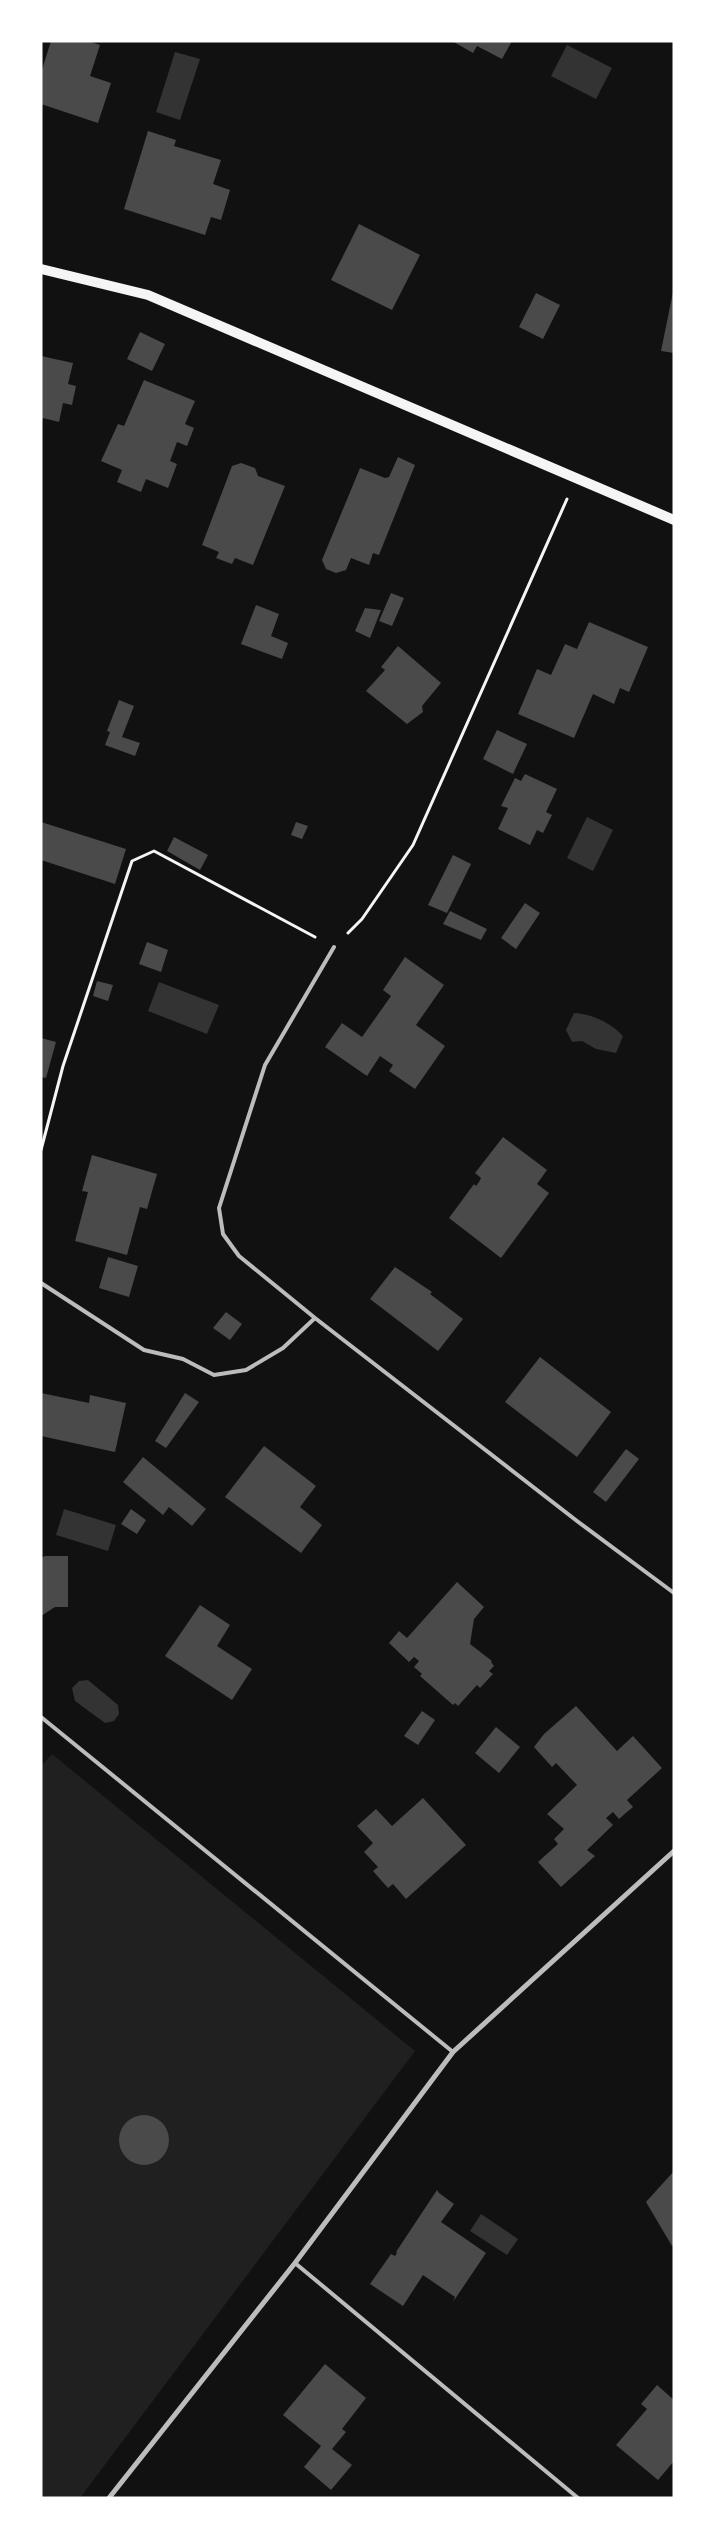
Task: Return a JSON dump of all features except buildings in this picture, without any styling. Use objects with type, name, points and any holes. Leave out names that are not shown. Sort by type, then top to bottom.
[{"type":"main road","points":[[41,269],[148,295],[674,520]]},
{"type":"street","points":[[109,2498],[295,2263],[453,2052],[674,1851]]},
{"type":"lane","points":[[334,947],[265,1065],[219,1208],[223,1234],[239,1256],[315,1318],[577,1521],[674,1593]]},
{"type":"lane","points":[[41,1283],[144,1350],[183,1359],[214,1375],[246,1370],[283,1348],[315,1318]]},
{"type":"lane","points":[[41,1718],[453,2052]]},
{"type":"lane","points":[[295,2263],[578,2498]]},
{"type":"path","points":[[41,1150],[63,1066],[132,861],[154,851],[334,947],[362,919],[413,845],[576,479]]},
{"type":"shaded area","points":[[567,45],[612,68],[596,99],[551,76]]},
{"type":"shaded area","points":[[175,52],[200,59],[180,120],[156,112]]},
{"type":"shaded area","points":[[587,817],[613,830],[593,871],[567,858]]},
{"type":"shaded area","points":[[159,982],[219,1005],[207,1034],[148,1011]]},
{"type":"shaded area","points":[[574,1013],[594,1017],[618,1031],[623,1036],[616,1053],[596,1049],[582,1041],[572,1042],[566,1030]]},
{"type":"shaded area","points":[[64,1509],[116,1525],[108,1551],[56,1535]]},
{"type":"shaded area","points":[[88,1680],[118,1705],[119,1714],[114,1721],[105,1723],[75,1701],[72,1688],[79,1681]]},
{"type":"shaded area","points":[[52,1754],[415,2051],[80,2498],[41,2498],[41,1766]]},
{"type":"shaded area","points":[[481,2214],[518,2239],[507,2255],[470,2231]]}]
